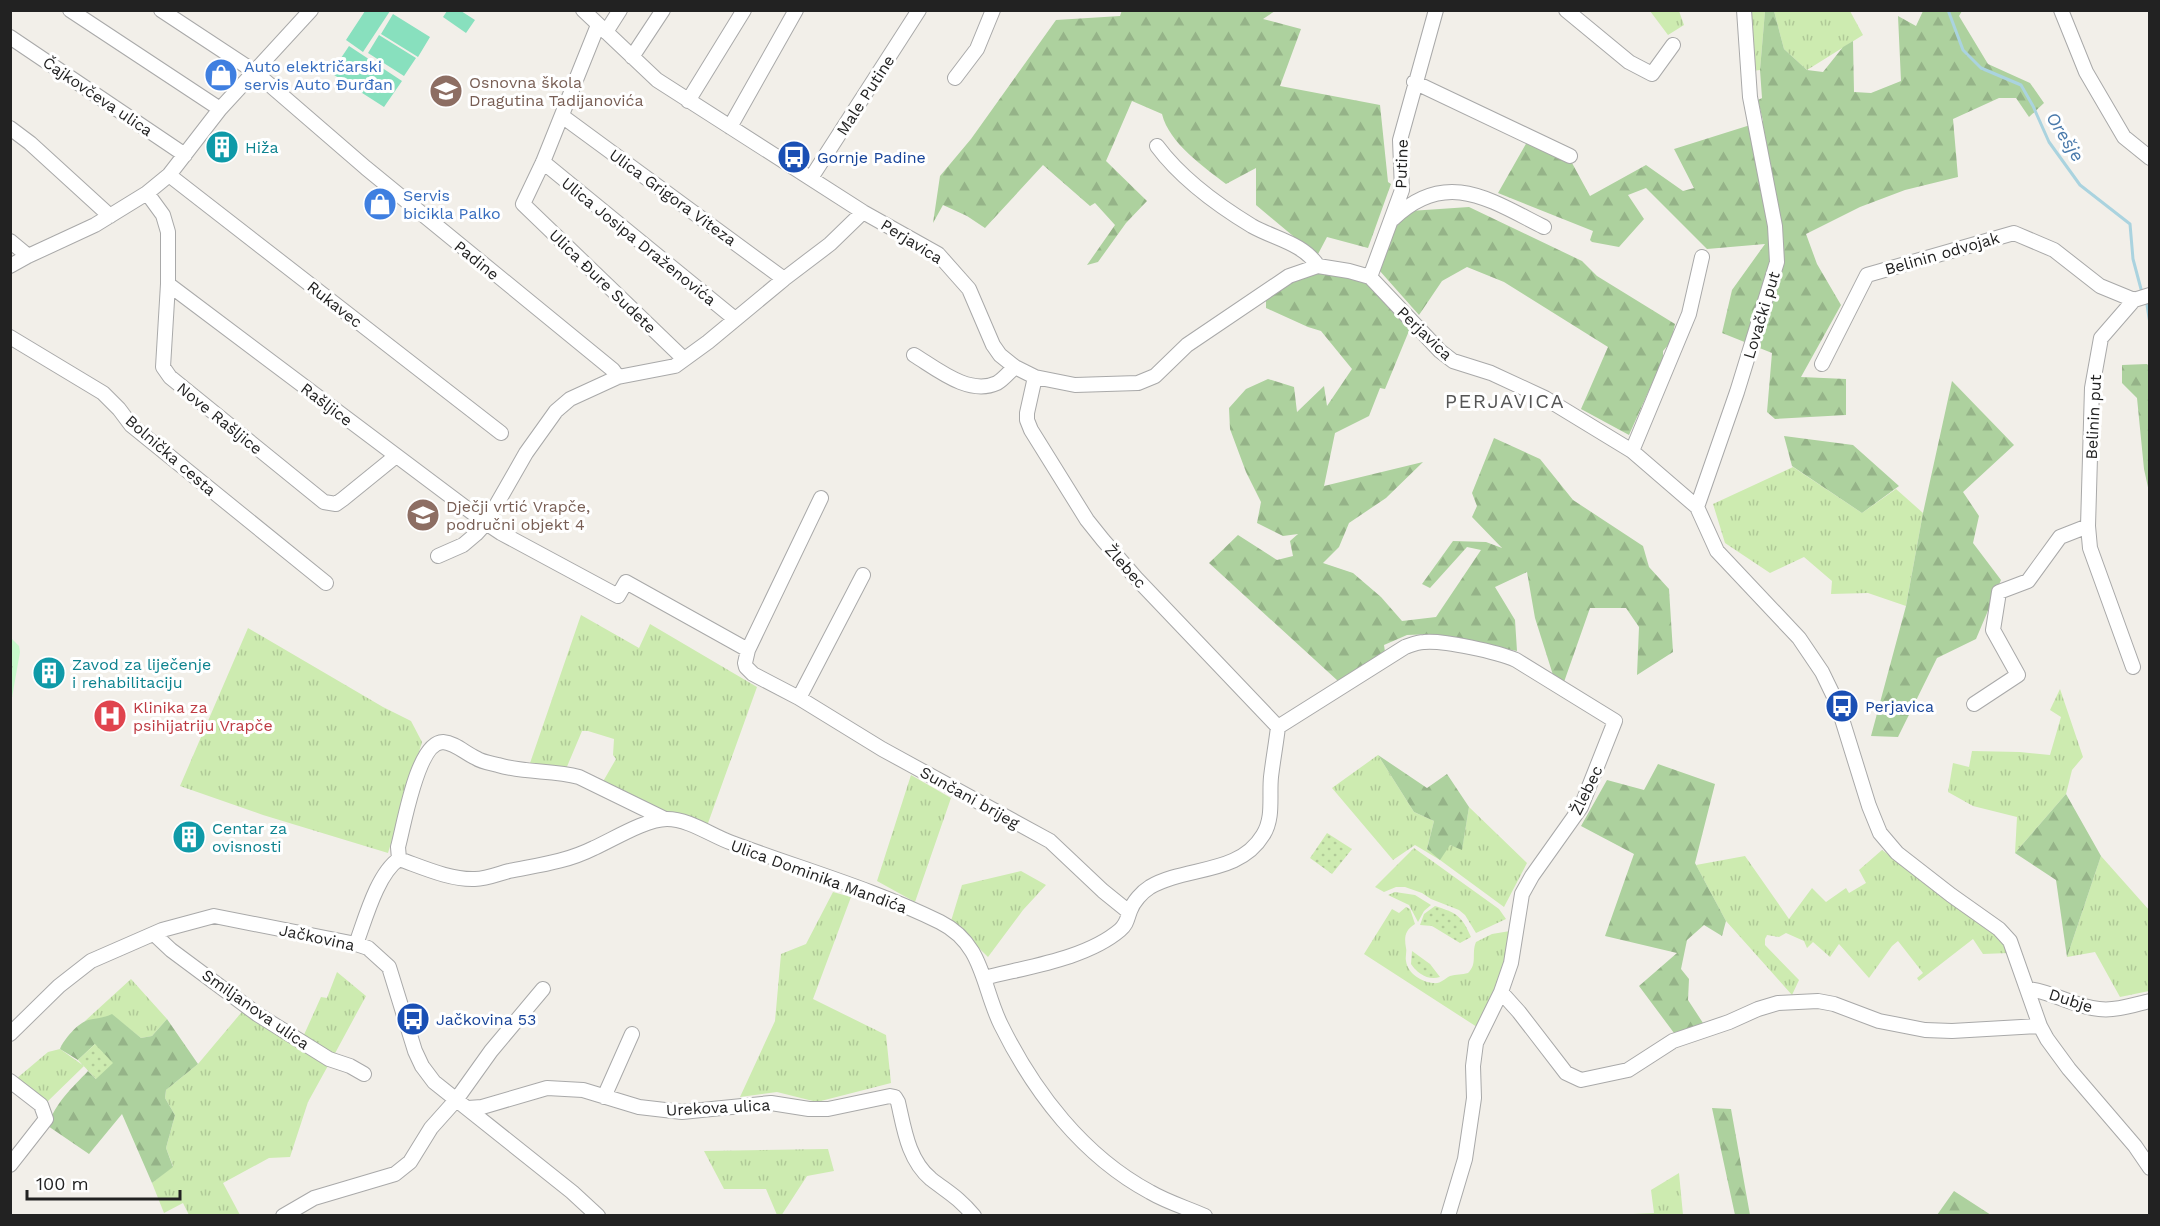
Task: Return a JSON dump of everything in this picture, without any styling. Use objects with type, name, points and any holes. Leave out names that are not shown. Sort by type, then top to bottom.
[{"type":"street","points":[[70,10],[220,109]]},
{"type":"street","name":"Padine","points":[[161,10],[255,72],[401,197],[613,370],[618,377]]},
{"type":"street","points":[[10,266],[84,231],[147,193],[169,175],[220,109],[311,10]]},
{"type":"street","name":"Perjavica","points":[[583,10],[657,80],[863,212],[931,250],[945,261],[969,289],[993,345],[1000,355],[1015,367],[1035,377],[1075,385],[1138,383],[1155,376],[1187,345],[1288,276],[1318,266],[1370,277],[1440,351],[1453,361],[1491,373],[1545,398],[1632,451],[1697,507],[1717,551],[1799,638],[1822,672],[1837,704],[1869,807],[1880,833],[1897,853],[1951,896],[2000,929],[2010,941],[2047,1040],[2150,1168]]},
{"type":"street","points":[[543,162],[602,28],[620,10]]},
{"type":"street","points":[[632,57],[663,10]]},
{"type":"street","points":[[688,101],[744,10]]},
{"type":"street","points":[[730,127],[796,10]]},
{"type":"street","name":"Male Putine","points":[[811,178],[919,10]]},
{"type":"street","points":[[955,78],[977,49],[993,10]]},
{"type":"street","name":"Putine","points":[[1370,277],[1402,190],[1400,140],[1414,82],[1436,10]]},
{"type":"street","points":[[1566,10],[1629,62],[1652,74],[1673,45]]},
{"type":"street","name":"Lovački put","points":[[1697,507],[1737,392],[1777,262],[1773,215],[1750,97],[1744,10]]},
{"type":"street","points":[[2061,10],[2086,72],[2124,137],[2150,158]]},
{"type":"street","name":"Čajkovčeva ulica","points":[[10,37],[185,155]]},
{"type":"street","points":[[1414,82],[1570,156]]},
{"type":"street","name":"Ulica Grigora Viteza","points":[[562,116],[784,279]]},
{"type":"street","points":[[10,128],[30,143],[110,216]]},
{"type":"street","points":[[1157,146],[1164,156],[1210,197],[1255,227],[1303,249],[1311,255],[1318,266]]},
{"type":"street","name":"Ulica Đure Sudete","points":[[543,162],[523,204],[684,358]]},
{"type":"street","name":"Ulica Josipa Draženovića","points":[[543,162],[735,319]]},
{"type":"street","name":"Rukavec","points":[[169,175],[501,433]]},
{"type":"street","points":[[1390,222],[1407,206],[1433,193],[1460,192],[1478,195],[1544,226]]},
{"type":"street","name":"Nove Rašljice","points":[[147,193],[163,214],[166,223],[168,284],[163,367],[170,377],[324,502],[336,504],[396,456]]},
{"type":"street","points":[[438,556],[463,545],[486,523],[525,453],[556,411],[570,399],[618,377],[675,366],[830,244],[863,212]]},
{"type":"street","name":"Belinin odvojak","points":[[1822,364],[1867,275],[2014,233],[2054,250],[2100,286],[2134,300]]},
{"type":"street","points":[[10,241],[28,256]]},
{"type":"street","points":[[1632,451],[1689,314],[1702,256]]},
{"type":"street","name":"Rašljice","points":[[168,284],[486,523]]},
{"type":"street","points":[[2134,300],[2150,295]]},
{"type":"street","name":"Belinin put","points":[[2133,667],[2090,548],[2088,526],[2092,388],[2101,338],[2134,300]]},
{"type":"street","name":"Bolnička cesta","points":[[10,337],[103,393],[131,424],[326,584]]},
{"type":"street","points":[[914,355],[967,386],[992,385],[1015,367]]},
{"type":"street","name":"Žlebec","points":[[1035,377],[1027,420],[1087,520],[1136,578],[1278,727],[1405,647],[1424,642],[1437,642],[1504,655],[1516,660],[1615,721],[1581,807],[1526,886],[1518,911],[1511,963],[1501,992],[1476,1043],[1473,1098],[1465,1159],[1448,1215]]},
{"type":"street","points":[[486,523],[618,596],[626,582],[747,650],[821,498]]},
{"type":"street","points":[[1974,704],[2018,675],[1992,630],[1999,592],[2028,581],[2060,537],[2088,526]]},
{"type":"street","points":[[799,698],[863,575]]},
{"type":"street","name":"Sunčani brijeg","points":[[747,650],[745,663],[749,671],[799,698],[882,749],[1050,841],[1129,912]]},
{"type":"street","points":[[984,978],[1049,962],[1099,945],[1126,925],[1129,912],[1148,888],[1174,877],[1221,865],[1244,855],[1261,839],[1269,819],[1278,727]]},
{"type":"street","name":"Ulica Dominika Mandića","points":[[399,859],[398,847],[419,769],[432,747],[446,742],[476,759],[501,766],[579,777],[665,819],[687,823],[744,848],[820,873],[895,902],[943,924],[965,942],[978,959],[1000,1024],[1031,1078],[1066,1125],[1110,1167],[1150,1192],[1205,1215]]},
{"type":"street","points":[[356,944],[379,885],[391,864],[399,859],[439,873],[475,879],[570,860],[635,829],[665,819]]},
{"type":"street","name":"Jačkovina","points":[[10,1034],[59,986],[91,961],[154,934],[214,916],[356,944],[368,948],[389,967],[422,1066],[434,1082],[598,1215]]},
{"type":"street","name":"Smiljanova ulica","points":[[154,934],[171,950],[257,1014],[329,1059],[350,1066],[364,1074]]},
{"type":"street","points":[[284,1215],[314,1198],[340,1192],[400,1171],[410,1162],[431,1128],[456,1100],[491,1051],[543,989]]},
{"type":"street","name":"Dubje","points":[[2027,989],[2040,990],[2096,1009],[2112,1010],[2150,1001]]},
{"type":"street","points":[[1501,992],[1566,1073],[1581,1080],[1628,1070],[1673,1041],[1729,1022],[1758,1009],[1790,1002],[1818,1001],[1834,1004],[1879,1021],[1925,1030],[1952,1031],[2040,1026]]},
{"type":"street","points":[[604,1097],[632,1034]]},
{"type":"street","points":[[10,1081],[41,1105],[46,1119],[10,1165]]},
{"type":"street","name":"Urekova ulica","points":[[468,1108],[483,1107],[547,1088],[584,1090],[639,1107],[682,1112],[771,1103],[808,1109],[828,1109],[890,1095],[898,1102],[906,1137],[917,1163],[931,1178],[954,1194],[974,1215]]},
{"type":"green space","points":[[1122,10],[1275,11],[1263,19],[1301,29],[1280,86],[1380,105],[1388,182],[1391,184],[1368,248],[1327,237],[1317,256],[1256,205],[1256,168],[1226,184],[1180,144],[1166,125],[1162,114],[1132,101],[1106,161],[1147,201],[1126,223],[1098,262],[1087,265],[1115,225],[1095,203],[1090,206],[1043,165],[985,228],[967,216],[943,205],[933,223],[940,176],[971,139],[1056,20],[1120,16]]},
{"type":"green space","points":[[365,11],[390,11],[363,52],[346,40]]},
{"type":"green space","points":[[447,11],[461,11],[475,20],[466,33],[443,17]]},
{"type":"green space","points":[[1650,11],[1679,11],[1684,25],[1668,35]]},
{"type":"green space","points":[[1751,11],[1765,11],[1760,70],[1752,71]]},
{"type":"green space","points":[[1765,11],[1774,11],[1784,49],[1807,70],[1823,72],[1843,47],[1853,41],[1854,92],[1871,93],[1901,81],[1898,16],[1916,26],[1923,11],[1962,11],[1959,16],[1988,64],[2030,83],[2044,103],[2029,117],[2016,98],[1999,98],[1953,119],[1958,177],[1905,190],[1860,207],[1806,234],[1817,264],[1841,305],[1801,377],[1846,379],[1846,415],[1775,419],[1767,412],[1772,353],[1722,333],[1732,290],[1765,244],[1707,249],[1646,188],[1628,195],[1644,219],[1619,247],[1592,242],[1590,240],[1593,231],[1498,193],[1527,142],[1572,163],[1590,196],[1646,165],[1683,191],[1694,188],[1674,149],[1763,121],[1758,100],[1762,98],[1760,70]]},
{"type":"green space","points":[[1774,11],[1850,11],[1863,35],[1807,70],[1784,49]]},
{"type":"green space","points":[[393,14],[430,37],[418,57],[381,34]]},
{"type":"green space","points":[[379,35],[416,58],[404,76],[368,53]]},
{"type":"green space","points":[[349,46],[402,81],[384,107],[331,73]]},
{"type":"green space","points":[[1469,207],[1582,261],[1597,276],[1675,324],[1671,342],[1663,351],[1663,359],[1629,435],[1581,409],[1608,347],[1504,282],[1467,267],[1442,281],[1419,315],[1379,270],[1391,232],[1410,211]]},
{"type":"green space","points":[[1319,269],[1365,280],[1411,326],[1385,389],[1380,388],[1369,416],[1335,433],[1324,486],[1423,462],[1386,498],[1349,523],[1339,547],[1323,563],[1353,573],[1381,597],[1402,621],[1436,617],[1481,550],[1467,547],[1430,588],[1422,584],[1453,541],[1486,542],[1502,548],[1472,517],[1477,506],[1472,493],[1494,438],[1540,459],[1573,500],[1643,546],[1649,567],[1669,589],[1673,652],[1637,675],[1639,627],[1626,608],[1590,608],[1564,682],[1553,675],[1535,618],[1527,572],[1495,587],[1515,620],[1517,651],[1434,634],[1407,635],[1384,645],[1385,652],[1338,681],[1209,563],[1238,535],[1277,560],[1293,556],[1290,541],[1298,534],[1283,536],[1257,523],[1261,502],[1246,472],[1230,429],[1229,408],[1246,389],[1268,379],[1294,387],[1297,412],[1324,386],[1327,406],[1352,369],[1321,331],[1266,308],[1266,298]]},
{"type":"green space","points":[[2147,364],[2150,367],[2149,492],[2144,469],[2137,398],[2122,383],[2122,365]]},
{"type":"green space","points":[[1952,381],[2014,445],[1963,492],[1979,516],[1973,543],[2001,580],[1976,639],[1937,658],[1898,737],[1871,736],[1906,606],[1923,513]]},
{"type":"green space","points":[[1784,436],[1853,445],[1899,486],[1862,513],[1792,466]]},
{"type":"green space","points":[[1793,467],[1862,513],[1896,489],[1923,513],[1906,606],[1868,593],[1831,594],[1832,581],[1804,557],[1770,573],[1725,543],[1713,504]]},
{"type":"green space","points":[[581,615],[639,648],[650,624],[757,687],[707,826],[654,810],[601,785],[616,759],[613,755],[614,739],[582,731],[566,769],[529,766]]},
{"type":"green space","points":[[248,628],[411,721],[422,742],[388,853],[263,815],[180,786]]},
{"type":"green space","points":[[11,638],[19,646],[20,652],[11,703]]},
{"type":"green space","points":[[2060,689],[2083,757],[2072,770],[2066,794],[2015,853],[2017,817],[1973,806],[1948,792],[1953,763],[1969,767],[1972,751],[2050,755],[2061,717],[2050,710]]},
{"type":"green space","points":[[1378,755],[1414,812],[1434,821],[1427,849],[1450,845],[1462,849],[1469,807],[1527,863],[1504,907],[1440,860],[1415,845],[1393,860],[1332,788]]},
{"type":"green space","points":[[1378,755],[1427,788],[1447,774],[1469,807],[1462,850],[1450,845],[1440,860],[1427,849],[1434,821],[1414,812]]},
{"type":"green space","points":[[1658,764],[1715,784],[1695,863],[1726,921],[1722,936],[1704,925],[1687,940],[1681,969],[1689,979],[1688,1000],[1703,1023],[1674,1033],[1639,986],[1677,953],[1605,936],[1634,854],[1581,826],[1607,780],[1644,790]]},
{"type":"green space","points":[[911,775],[951,798],[915,902],[877,881]]},
{"type":"green space","points":[[2066,794],[2101,856],[2067,957],[2056,880],[2015,853]]},
{"type":"green space","points":[[1327,833],[1352,849],[1332,874],[1310,858]]},
{"type":"green space","points":[[1414,848],[1499,909],[1506,919],[1476,933],[1465,915],[1459,910],[1422,893],[1405,887],[1396,887],[1384,892],[1375,887]]},
{"type":"green space","points":[[1882,850],[1994,929],[2009,953],[1983,954],[1973,939],[1919,981],[1917,978],[1923,973],[1898,941],[1869,978],[1839,944],[1830,957],[1813,942],[1807,948],[1804,941],[1786,933],[1779,937],[1767,935],[1765,945],[1799,980],[1792,995],[1726,921],[1696,865],[1745,856],[1789,919],[1812,888],[1826,902],[1846,888],[1849,893],[1866,883],[1859,870]]},
{"type":"green space","points":[[2101,856],[2149,910],[2149,991],[2120,997],[2095,952],[2067,957]]},
{"type":"green space","points":[[1021,871],[1046,885],[1023,910],[988,957],[951,921],[962,885]]},
{"type":"green space","points":[[833,892],[851,897],[813,999],[886,1035],[891,1083],[817,1102],[777,1092],[740,1097],[775,1021],[781,954],[806,944]]},
{"type":"green space","points":[[1395,892],[1415,895],[1431,905],[1424,911],[1418,922],[1409,905],[1388,895]]},
{"type":"green space","points":[[1435,906],[1458,916],[1471,937],[1460,943],[1432,926],[1420,925],[1424,914]]},
{"type":"green space","points":[[1406,907],[1410,909],[1415,924],[1407,931],[1405,937],[1407,966],[1420,979],[1433,983],[1438,983],[1450,976],[1468,973],[1473,966],[1476,942],[1492,934],[1510,931],[1502,976],[1477,1027],[1364,954],[1392,909],[1399,913]]},
{"type":"green space","points":[[1412,951],[1430,964],[1440,977],[1427,977],[1416,970],[1411,964]]},
{"type":"green space","points":[[337,972],[366,996],[333,1057],[303,1037],[321,997],[327,998]]},
{"type":"green space","points":[[131,979],[167,1019],[152,1036],[141,1038],[112,1015],[85,1021]]},
{"type":"green space","points":[[246,1007],[330,1062],[308,1102],[290,1157],[269,1158],[223,1183],[240,1215],[189,1215],[183,1203],[164,1213],[152,1183],[173,1166],[166,1148],[175,1115],[165,1098],[166,1090],[198,1064]]},
{"type":"green space","points":[[112,1014],[141,1038],[152,1036],[167,1019],[198,1064],[166,1090],[165,1098],[175,1115],[166,1148],[173,1167],[152,1183],[122,1114],[89,1154],[48,1126],[60,1103],[88,1071],[96,1079],[95,1044],[78,1060],[60,1049],[62,1045],[80,1024]]},
{"type":"green space","points":[[95,1044],[113,1063],[96,1079],[78,1060]]},
{"type":"green space","points":[[60,1049],[84,1066],[46,1103],[16,1079],[48,1052]]},
{"type":"green space","points":[[1712,1108],[1731,1109],[1750,1215],[1735,1215]]},
{"type":"green space","points":[[828,1149],[834,1171],[807,1176],[781,1216],[777,1215],[766,1189],[724,1189],[704,1151]]},
{"type":"green space","points":[[1679,1173],[1683,1215],[1612,1215],[1654,1213],[1651,1190]]},
{"type":"green space","points":[[1954,1191],[1991,1215],[1937,1215]]},
{"type":"waterway","name":"Orešje","points":[[1948,10],[1963,50],[1981,68],[2021,85],[2049,142],[2080,185],[2130,224],[2133,259],[2141,289]]},
{"type":"waterway","name":"Orešje","points":[[2147,305],[2150,324]]},
{"type":"place","name":"Auto električarski servis Auto Đurđan","points":[[221,75]]},
{"type":"place","name":"Osnovna škola Dragutina Tadijanovića","points":[[446,91]]},
{"type":"place","name":"Hiža","points":[[222,147]]},
{"type":"place","name":"Gornje Padine","points":[[794,157]]},
{"type":"place","name":"Servis bicikla Palko","points":[[380,204]]},
{"type":"place","name":"Dječji vrtić Vrapče, područni objekt 4","points":[[423,515]]},
{"type":"place","name":"Zavod za liječenje i rehabilitaciju","points":[[49,673]]},
{"type":"place","name":"Perjavica","points":[[1842,706]]},
{"type":"place","name":"Klinika za psihijatriju Vrapče","points":[[110,716]]},
{"type":"place","name":"Centar za ovisnosti","points":[[189,837]]},
{"type":"place","name":"Jačkovina 53","points":[[413,1019]]},
{"type":"district","name":"PERJAVICA","points":[[1505,401]]}]
